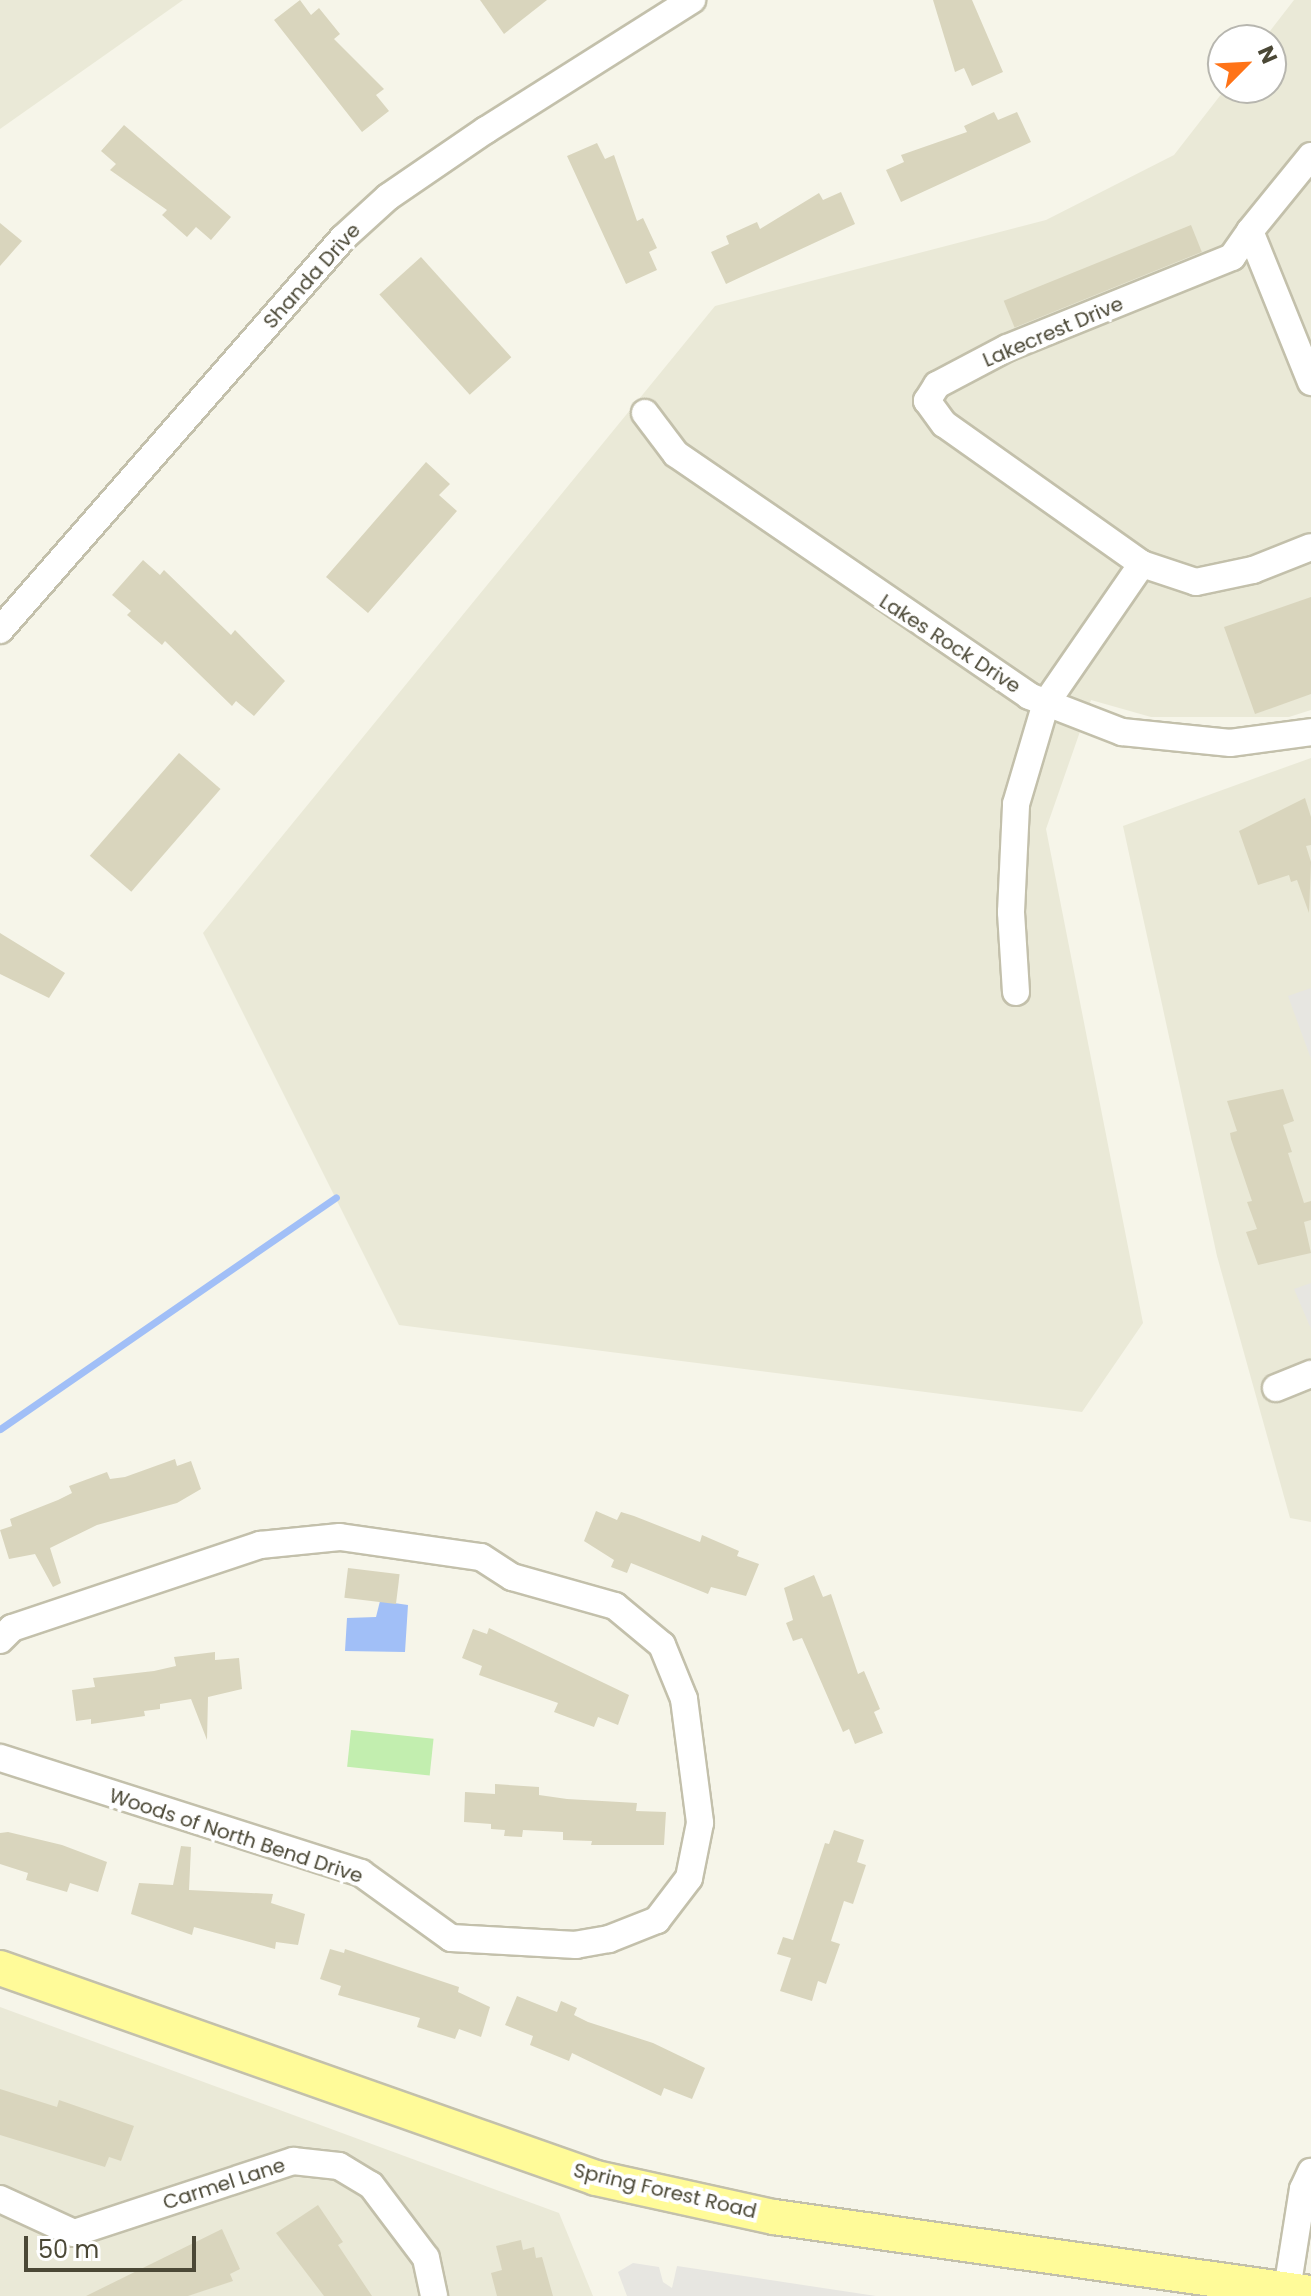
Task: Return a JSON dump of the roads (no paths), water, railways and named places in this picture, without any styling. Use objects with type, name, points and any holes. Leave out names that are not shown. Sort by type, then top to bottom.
[{"type":"main road","name":"Spring Forest Road","points":[[0,1968],[596,2178],[774,2217],[1295,2292]]},
{"type":"street","name":"Shanda Drive","points":[[0,630],[343,238],[388,197],[692,0]]},
{"type":"street","name":"Lakecrest Drive","points":[[1311,156],[1232,257],[1007,348],[937,385],[927,401],[944,424],[1142,564],[1196,582],[1253,570],[1311,547]]},
{"type":"street","points":[[1250,231],[1311,382]]},
{"type":"street","name":"Lakes Rock Drive","points":[[645,413],[676,454],[895,609],[1046,703],[1122,732],[1230,743],[1311,732]]},
{"type":"street","points":[[1016,992],[1011,912],[1016,804],[1046,703],[1142,564]]},
{"type":"street","points":[[1276,1388],[1311,1374]]},
{"type":"street","name":"Woods of North Bend Drive","points":[[0,1640],[12,1628],[260,1545],[340,1537],[481,1557],[512,1577],[615,1606],[662,1645],[684,1699],[700,1823],[689,1878],[657,1920],[609,1939],[576,1945],[451,1938],[361,1873],[0,1758]]},
{"type":"street","name":"Carmel Lane","points":[[0,2199],[74,2233],[293,2161],[339,2166],[371,2185],[426,2258],[434,2296]]},
{"type":"street","points":[[1295,2292],[1303,2189],[1311,2172]]},
{"type":"water","points":[[380,1601],[408,1605],[405,1652],[345,1651],[347,1618],[376,1617]]},
{"type":"waterway","points":[[0,1429],[336,1197]]}]
